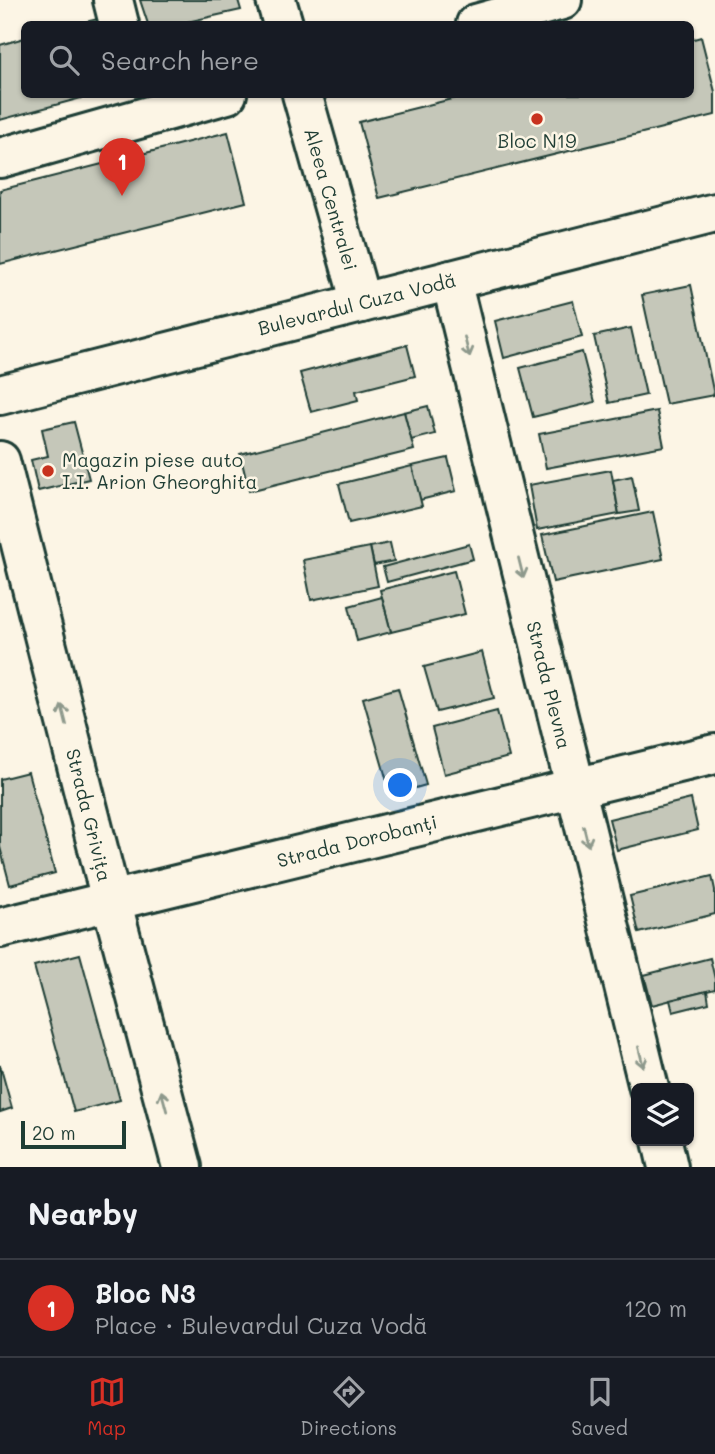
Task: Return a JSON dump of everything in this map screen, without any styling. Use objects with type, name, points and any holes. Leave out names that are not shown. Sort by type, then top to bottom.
[{"type":"street","points":[[113,0],[117,21]]},
{"type":"street","points":[[276,0],[282,21]]},
{"type":"street","points":[[487,21],[562,0]]},
{"type":"street","points":[[0,158],[138,106],[197,98]]},
{"type":"street","name":"Aleea Centralei","points":[[303,98],[361,303]]},
{"type":"street","name":"Bulevardul Cuza Vodă","points":[[0,395],[715,213]]},
{"type":"street","name":"Strada Plevna","points":[[451,280],[648,1083]]},
{"type":"street","name":"Strada Grivița","points":[[0,461],[111,900],[182,1167]]},
{"type":"street","name":"Strada Dorobanți","points":[[0,928],[715,754]]},
{"type":"street","points":[[663,1146],[668,1167]]},
{"type":"building","points":[[140,0],[238,0],[241,10],[192,21],[147,21]]},
{"type":"building","name":"Bloc N19","points":[[701,37],[715,92],[715,115],[379,198],[359,122],[456,98],[694,98],[694,39]]},
{"type":"building","points":[[21,39],[21,98],[81,98],[0,120],[0,45]]},
{"type":"building","points":[[228,132],[246,202],[0,264],[0,190]]},
{"type":"building","points":[[691,285],[714,395],[666,404],[642,295]]},
{"type":"building","points":[[573,301],[582,337],[504,358],[495,321]]},
{"type":"building","points":[[631,328],[646,395],[609,403],[594,336]]},
{"type":"building","points":[[407,345],[415,376],[356,391],[358,400],[311,412],[300,373]]},
{"type":"building","points":[[582,352],[595,402],[533,417],[520,368]]},
{"type":"building","points":[[428,406],[435,434],[411,440],[404,412]]},
{"type":"building","points":[[657,411],[664,446],[546,468],[539,434]]},
{"type":"building","points":[[404,412],[414,450],[249,491],[240,454]]},
{"type":"building","points":[[74,422],[89,479],[38,491],[31,460],[48,456],[42,429]]},
{"type":"building","points":[[448,458],[456,491],[420,500],[412,466]]},
{"type":"building","points":[[412,466],[422,506],[349,523],[339,484]]},
{"type":"building","points":[[611,470],[619,514],[537,530],[529,485]]},
{"type":"building","points":[[632,476],[639,511],[619,514],[613,480]]},
{"type":"building","points":[[653,512],[663,559],[553,582],[542,535]]},
{"type":"building","points":[[390,543],[394,561],[374,565],[370,547]]},
{"type":"building","points":[[469,544],[473,559],[387,582],[383,567]]},
{"type":"building","points":[[370,547],[378,586],[311,600],[303,560]]},
{"type":"building","points":[[454,571],[465,614],[391,632],[380,590]]},
{"type":"building","points":[[382,597],[391,632],[357,641],[349,606]]},
{"type":"building","points":[[482,652],[494,698],[437,712],[424,667]]},
{"type":"building","points":[[398,688],[426,785],[391,795],[363,698]]},
{"type":"building","points":[[497,711],[509,757],[444,774],[432,728]]},
{"type":"building","points":[[28,772],[55,873],[10,885],[0,847],[0,779]]},
{"type":"building","points":[[691,799],[698,830],[617,850],[609,819]]},
{"type":"building","points":[[712,876],[715,914],[639,933],[630,896]]},
{"type":"building","points":[[80,954],[120,1100],[74,1112],[34,966]]},
{"type":"building","points":[[710,958],[715,989],[652,1005],[644,975]]},
{"type":"building","points":[[707,991],[709,1003],[673,1012],[670,1000]]},
{"type":"building","points":[[0,1065],[12,1108],[0,1112]]},
{"type":"place","name":"Bloc N19","points":[[537,119]]},
{"type":"place","name":"Bloc N3","points":[[122,196]]},
{"type":"place","name":"Magazin piese auto I.I. Arion Gheorghita","points":[[48,471]]}]
